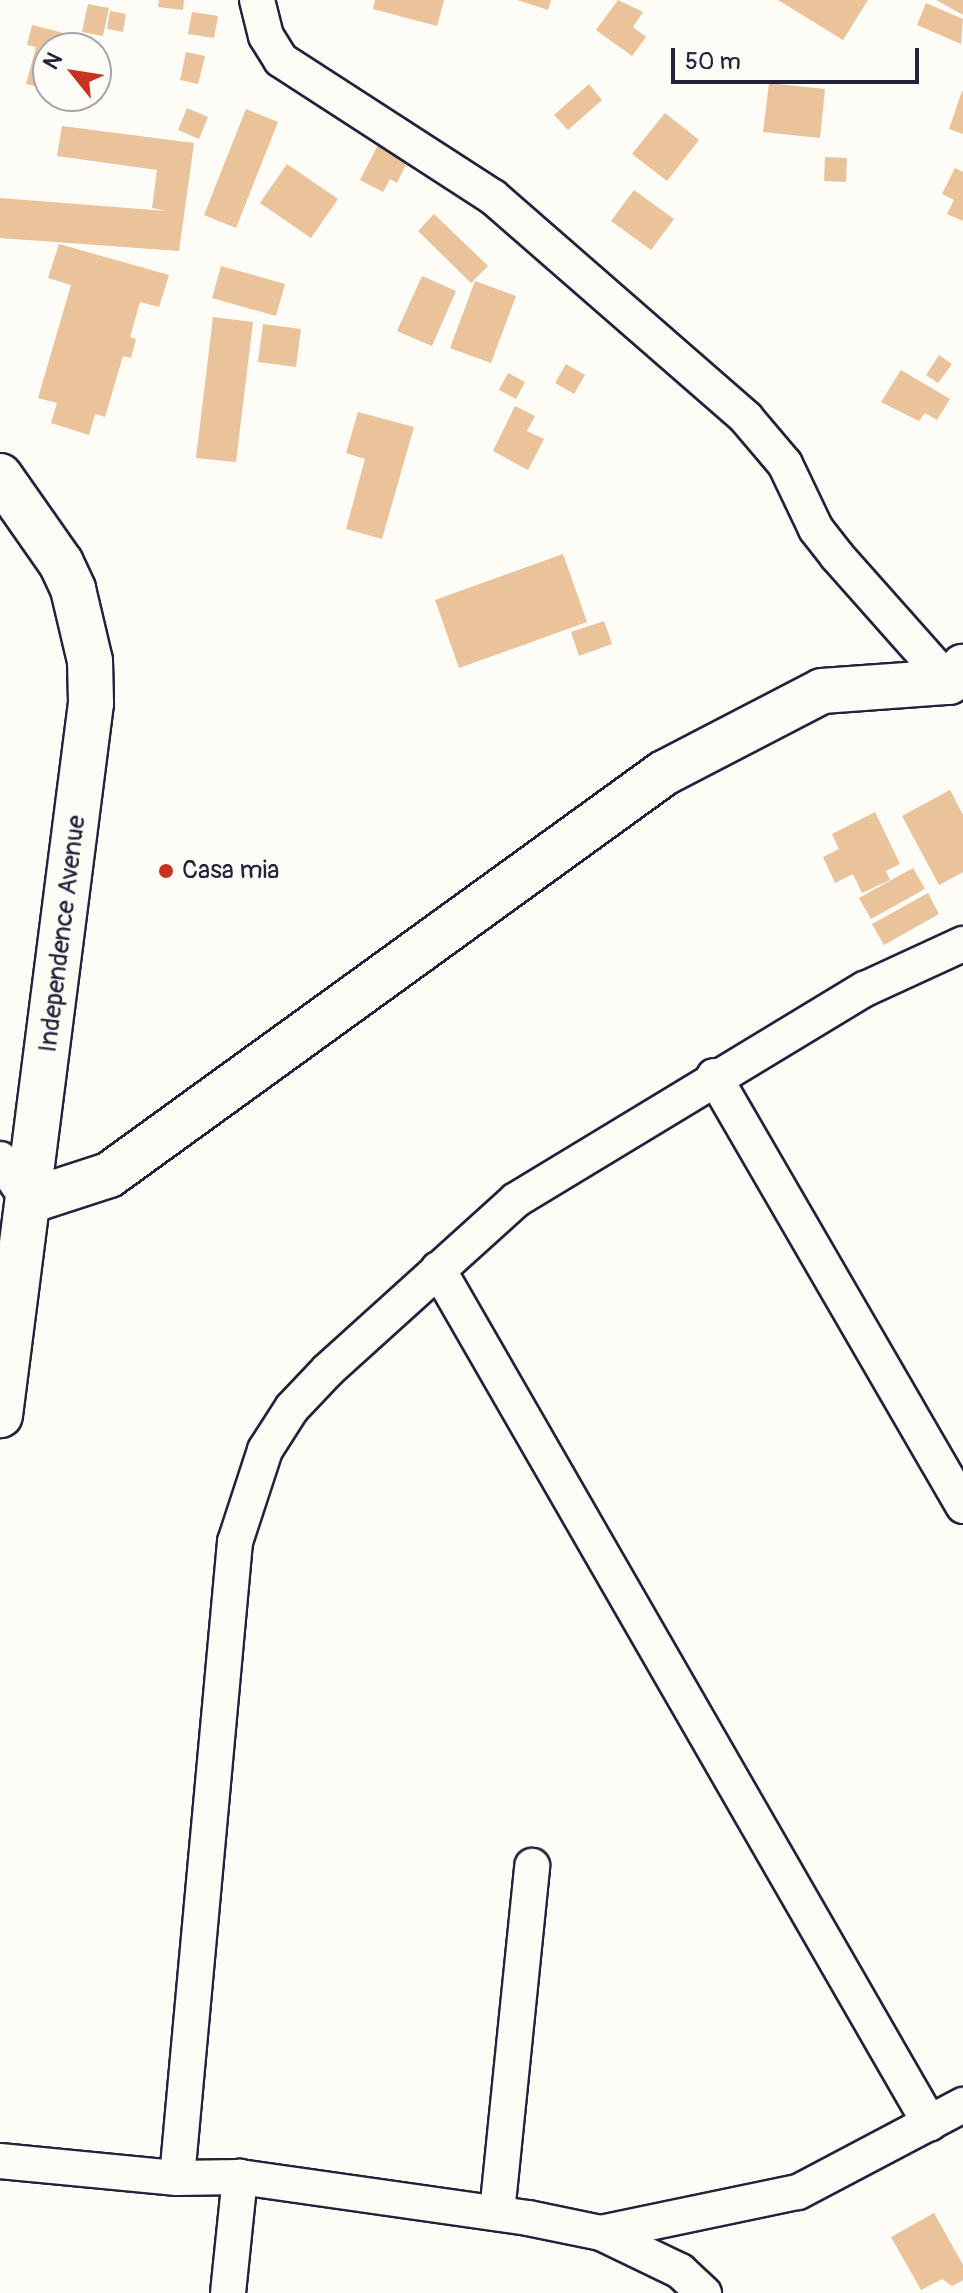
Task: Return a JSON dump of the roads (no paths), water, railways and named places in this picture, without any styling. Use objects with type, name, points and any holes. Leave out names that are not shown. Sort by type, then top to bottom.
[{"type":"street","points":[[257,0],[266,36],[281,60],[493,197],[746,418],[785,464],[816,529],[837,556],[956,674]]},
{"type":"street","name":"Independence Avenue","points":[[0,1415],[91,703],[90,661],[73,589],[5,490]]},
{"type":"street","points":[[0,1159],[29,1201],[109,1175],[664,773],[822,691],[956,674]]},
{"type":"street","points":[[177,2178],[235,1542],[246,1495],[265,1450],[292,1408],[438,1269],[516,1200],[714,1076],[865,989],[963,944]]},
{"type":"street","points":[[714,1076],[963,1506]]},
{"type":"street","points":[[438,1269],[930,2124]]},
{"type":"street","points":[[497,2213],[532,1866]]},
{"type":"street","points":[[601,2233],[798,2192],[963,2105]]},
{"type":"street","points":[[0,2161],[177,2178],[240,2177],[497,2213],[601,2233],[680,2271],[704,2293]]},
{"type":"street","points":[[228,2293],[240,2177]]},
{"type":"place","name":"Casa mia","points":[[166,871]]}]
